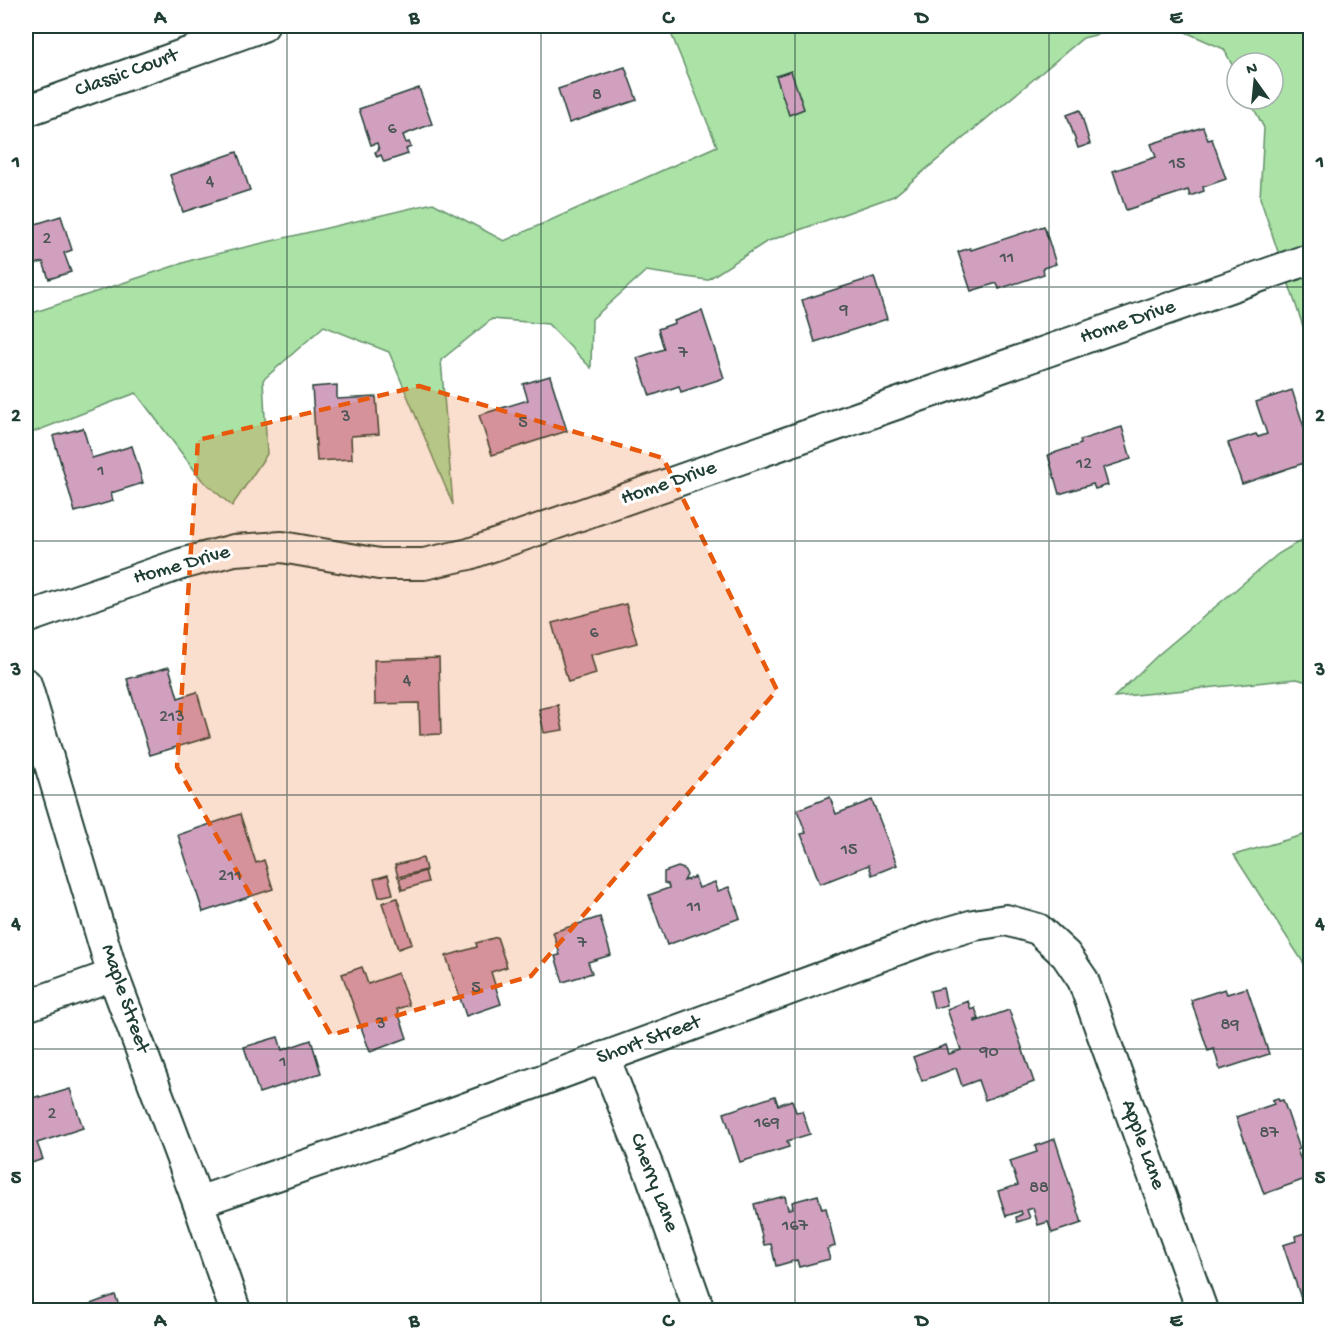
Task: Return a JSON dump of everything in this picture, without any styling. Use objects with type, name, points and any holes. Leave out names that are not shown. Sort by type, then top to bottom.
[{"type":"street","name":"Classic Court","points":[[26,111],[263,26]]},
{"type":"street","name":"Home Drive","points":[[26,618],[181,564],[234,550],[282,547],[379,564],[424,564],[469,554],[1301,262]]},
{"type":"street","name":"Maple Street","points":[[26,684],[113,975],[198,1202],[235,1311]]},
{"type":"street","name":"Short Street","points":[[198,1202],[385,1138],[929,938],[974,925],[1006,920],[1038,929],[1066,955],[1083,980]]},
{"type":"street","points":[[26,1006],[113,975]]},
{"type":"street","name":"Apple Lane","points":[[1083,980],[1202,1311]]},
{"type":"street","name":"Cherry Lane","points":[[604,1057],[652,1177],[699,1311]]},
{"type":"highlighted area","points":[[419,386],[663,458],[777,690],[531,976],[331,1035],[177,767],[198,440]]},
{"type":"green space","points":[[668,26],[1132,26],[1083,38],[894,196],[766,242],[707,280],[646,271],[592,319],[591,368],[548,324],[492,319],[441,360],[453,505],[389,352],[324,326],[263,380],[267,454],[232,506],[202,480],[136,393],[26,435],[26,315],[195,259],[433,203],[504,241],[717,146]]},
{"type":"green space","points":[[1172,26],[1310,26],[1310,347],[1260,198],[1264,128],[1255,111],[1285,111],[1285,51],[1225,51]]},
{"type":"green space","points":[[1310,535],[1310,683],[1297,679],[1114,697],[1159,654],[1278,554]]},
{"type":"green space","points":[[1310,833],[1310,973],[1234,855]]},
{"type":"building","points":[[625,67],[637,100],[569,123],[558,89]]},
{"type":"building","points":[[791,71],[804,109],[789,115],[776,76]]},
{"type":"building","points":[[419,88],[432,124],[403,135],[406,143],[409,142],[411,147],[406,149],[408,154],[384,162],[381,155],[377,157],[375,152],[379,150],[377,143],[371,145],[359,109]]},
{"type":"building","points":[[1080,110],[1090,144],[1078,148],[1067,115]]},
{"type":"building","points":[[1203,127],[1208,140],[1212,139],[1226,179],[1203,187],[1204,191],[1190,196],[1188,190],[1126,210],[1113,171],[1156,157],[1151,144]]},
{"type":"building","points":[[237,152],[250,190],[183,212],[170,175]]},
{"type":"building","points":[[61,216],[72,250],[64,253],[71,272],[49,279],[43,262],[26,267],[26,227]]},
{"type":"building","points":[[1044,226],[1056,264],[1043,268],[1044,274],[999,289],[997,283],[971,291],[958,252],[970,248],[971,250]]},
{"type":"building","points":[[874,277],[887,319],[815,342],[802,300]]},
{"type":"building","points":[[702,311],[724,378],[681,392],[679,386],[650,396],[637,358],[664,349],[658,329]]},
{"type":"building","points":[[550,376],[567,431],[492,455],[479,415],[528,400],[523,384]]},
{"type":"building","points":[[337,385],[337,399],[376,397],[379,434],[351,436],[352,459],[317,461],[312,387]]},
{"type":"building","points":[[1292,390],[1310,446],[1310,461],[1242,484],[1228,443],[1256,434],[1258,437],[1267,434],[1256,402]]},
{"type":"building","points":[[1122,427],[1131,459],[1103,468],[1108,485],[1095,489],[1093,484],[1059,494],[1048,455],[1081,444],[1080,440]]},
{"type":"building","points":[[83,428],[92,458],[132,446],[143,483],[111,493],[113,501],[75,512],[53,436]]},
{"type":"building","points":[[626,604],[637,643],[591,655],[596,674],[568,682],[552,623]]},
{"type":"building","points":[[439,658],[441,734],[420,735],[419,703],[375,704],[374,660]]},
{"type":"building","points":[[169,667],[178,698],[197,692],[210,737],[150,755],[127,679]]},
{"type":"building","points":[[558,705],[563,730],[544,733],[539,709]]},
{"type":"building","points":[[830,797],[836,814],[872,800],[897,865],[872,875],[869,865],[820,884],[801,834],[806,833],[797,810]]},
{"type":"building","points":[[240,814],[256,863],[264,860],[273,889],[203,912],[178,835]]},
{"type":"building","points":[[423,858],[426,870],[398,877],[395,865]]},
{"type":"building","points":[[678,867],[684,869],[687,875],[684,881],[695,877],[699,888],[715,882],[718,891],[729,887],[740,918],[667,945],[649,895],[669,888],[668,884],[664,883],[664,872]]},
{"type":"building","points":[[425,871],[428,882],[402,890],[399,879]]},
{"type":"building","points":[[388,875],[393,894],[379,897],[374,879]]},
{"type":"building","points":[[397,898],[412,944],[398,949],[382,903]]},
{"type":"building","points":[[600,917],[611,955],[588,962],[592,973],[563,982],[555,956],[560,955],[553,932]]},
{"type":"building","points":[[497,937],[507,967],[491,972],[501,1004],[466,1016],[446,956],[477,947],[476,943]]},
{"type":"building","points":[[362,967],[368,984],[398,973],[409,1005],[397,1009],[407,1038],[370,1052],[342,974]]},
{"type":"building","points":[[943,988],[947,1005],[934,1008],[930,991]]},
{"type":"building","points":[[1247,988],[1269,1054],[1220,1070],[1214,1049],[1208,1051],[1191,1000],[1225,989],[1227,994]]},
{"type":"building","points":[[968,1001],[971,1010],[975,1008],[979,1019],[975,1022],[1009,1010],[1034,1082],[985,1100],[978,1080],[962,1086],[956,1068],[922,1081],[913,1057],[946,1045],[949,1054],[961,1050],[947,1009]]},
{"type":"building","points":[[278,1037],[282,1050],[311,1040],[321,1073],[259,1093],[244,1047]]},
{"type":"building","points":[[70,1089],[83,1128],[37,1143],[43,1159],[26,1165],[26,1100]]},
{"type":"building","points":[[775,1096],[778,1105],[792,1100],[796,1112],[802,1111],[810,1134],[787,1141],[789,1147],[740,1162],[724,1113]]},
{"type":"building","points":[[1278,1098],[1279,1101],[1283,1100],[1300,1149],[1297,1150],[1308,1178],[1264,1194],[1236,1117],[1274,1104],[1272,1100]]},
{"type":"building","points":[[1055,1139],[1082,1223],[1052,1233],[1048,1222],[1038,1225],[1033,1208],[1027,1210],[1030,1218],[1017,1222],[1016,1217],[1022,1214],[1021,1211],[1006,1216],[998,1191],[1018,1185],[1010,1161],[1037,1152],[1035,1146]]},
{"type":"building","points":[[818,1195],[822,1209],[826,1208],[835,1246],[827,1249],[830,1259],[799,1267],[797,1260],[776,1266],[771,1244],[764,1245],[754,1204],[785,1196],[788,1209],[793,1208],[792,1202]]},
{"type":"building","points":[[1305,1233],[1306,1237],[1310,1235],[1310,1310],[1305,1310],[1283,1245],[1296,1241],[1295,1236]]},
{"type":"building","points":[[115,1295],[121,1310],[74,1310]]}]
